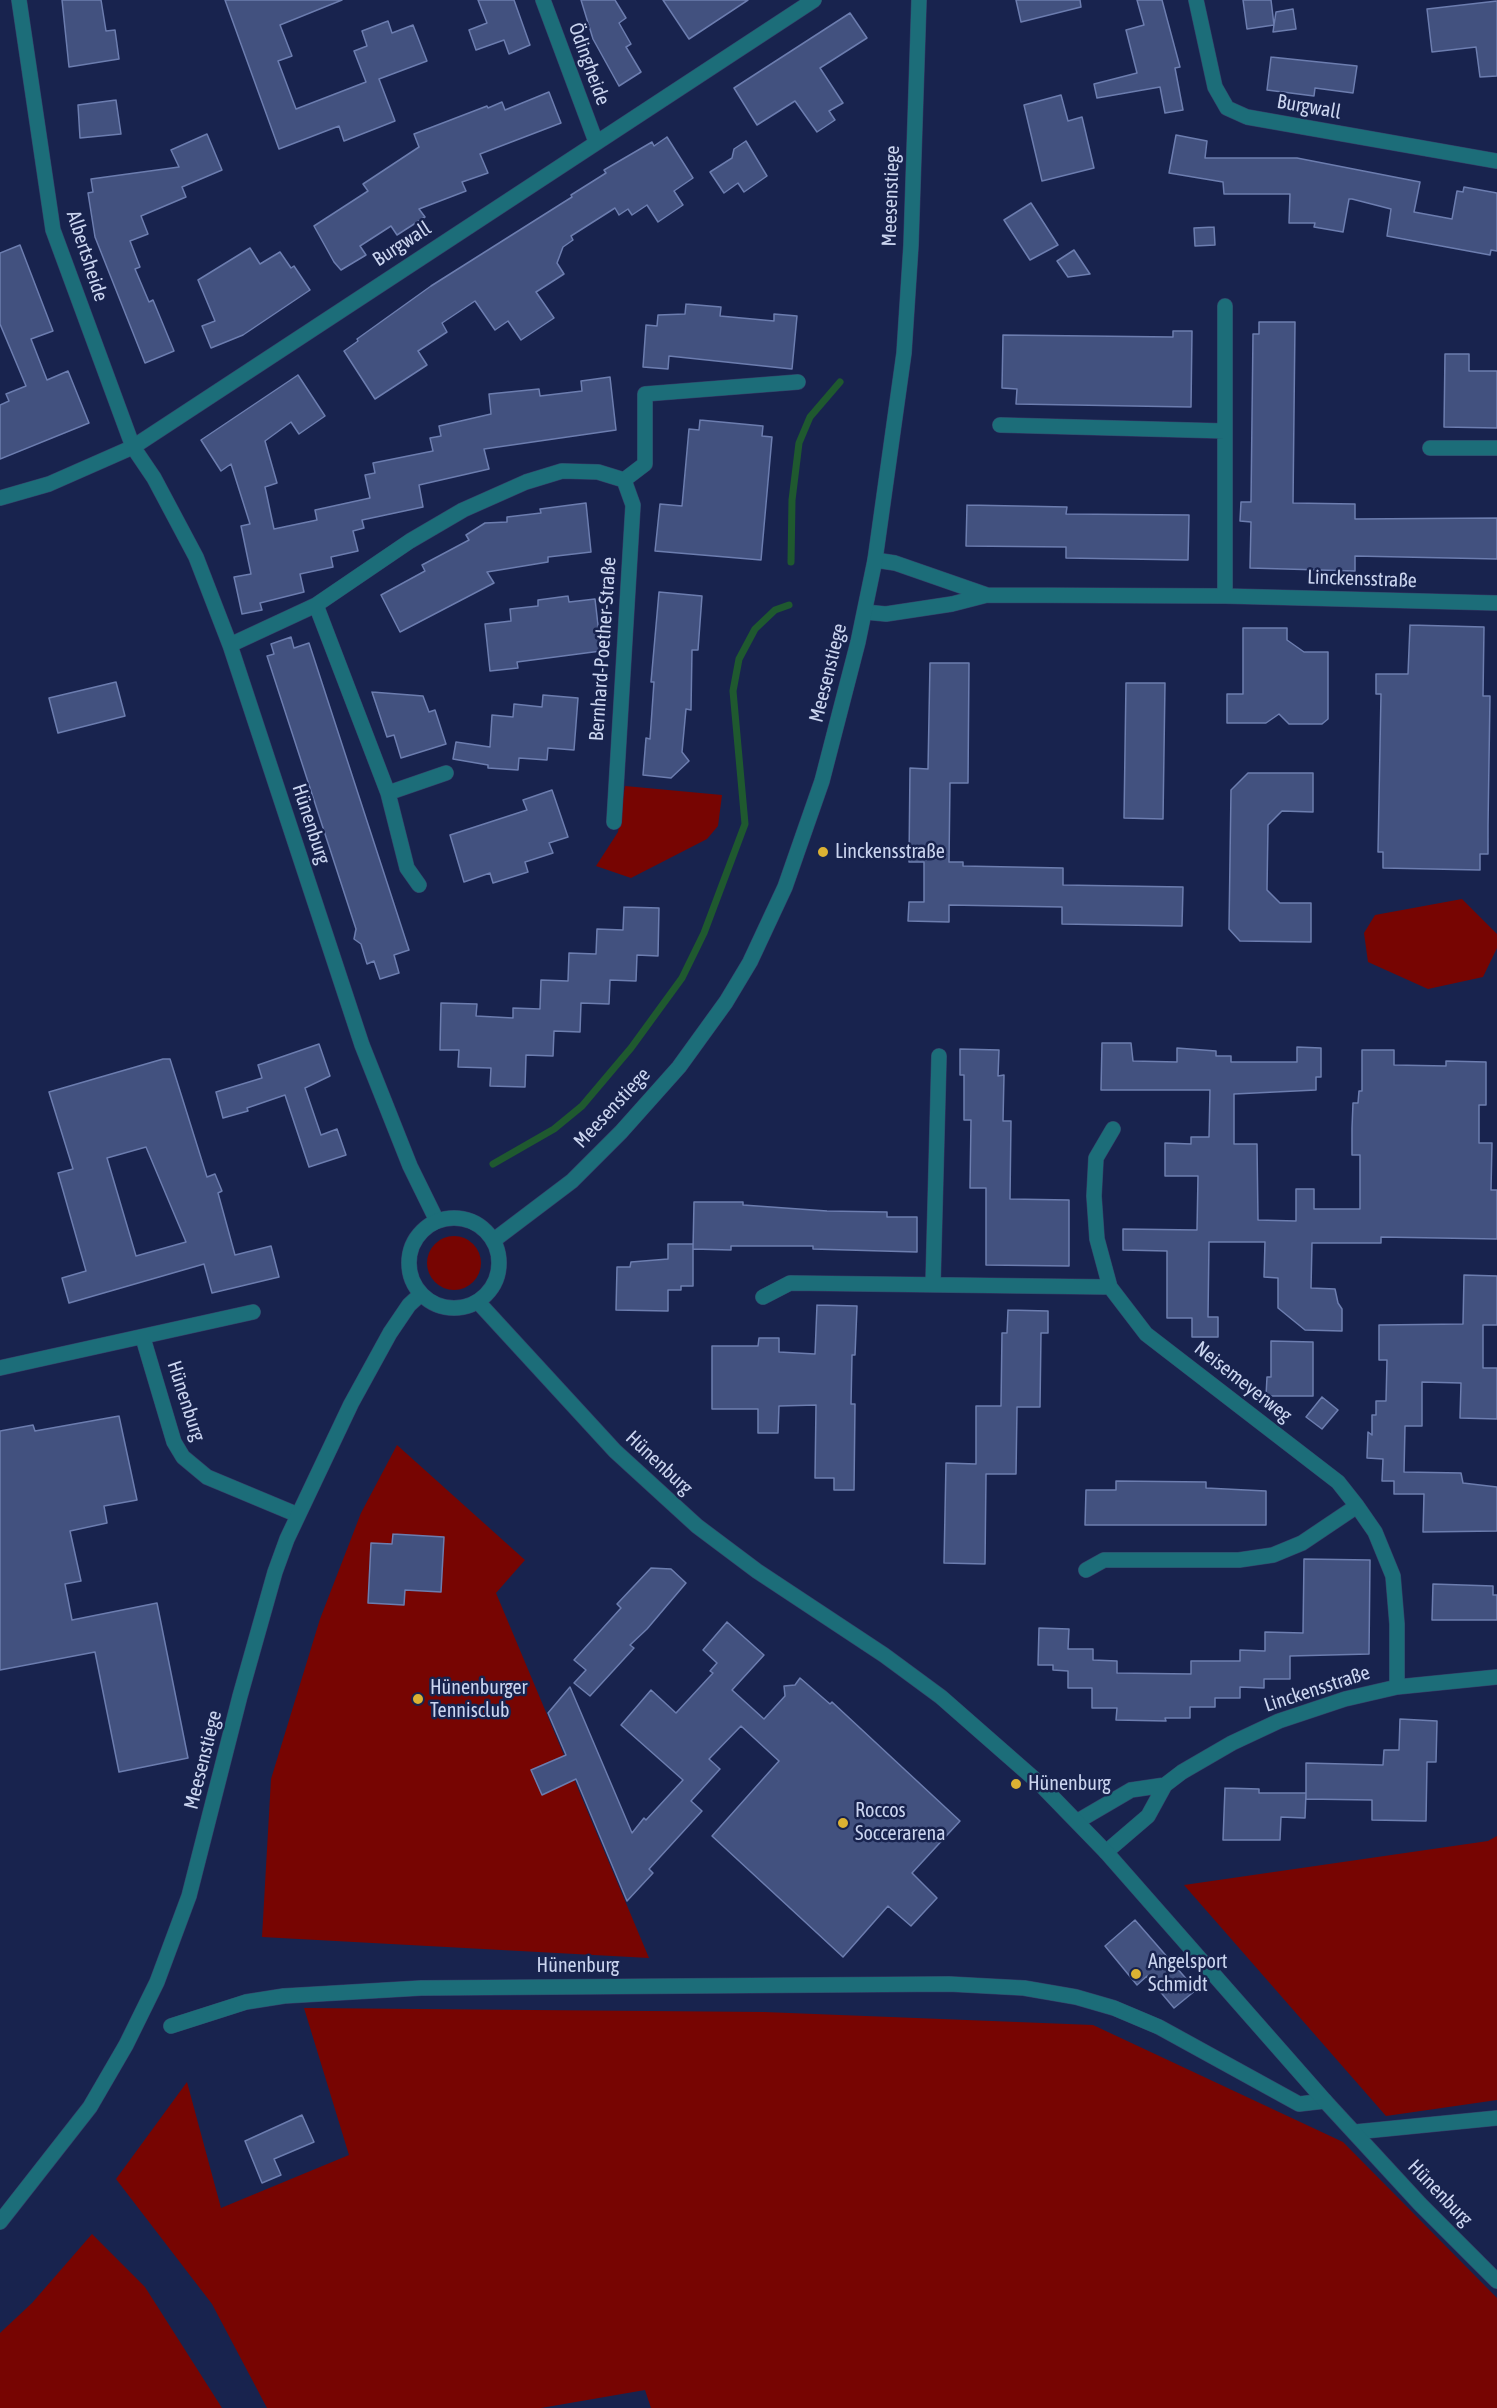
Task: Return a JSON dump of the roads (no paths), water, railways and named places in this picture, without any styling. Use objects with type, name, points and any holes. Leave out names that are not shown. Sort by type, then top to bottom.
[{"type":"street","name":"Albertsheide","points":[[19,0],[53,230],[133,447]]},
{"type":"street","name":"Ödingheide","points":[[543,0],[596,142]]},
{"type":"street","name":"Burgwall","points":[[0,498],[49,484],[133,447],[814,0]]},
{"type":"street","name":"Meesenstiege","points":[[494,1240],[572,1181],[621,1132],[679,1067],[726,1002],[750,962],[785,887],[838,725],[875,560],[904,353],[911,245],[919,0]]},
{"type":"street","name":"Burgwall","points":[[1196,0],[1215,87],[1227,108],[1246,117],[1497,161]]},
{"type":"street","points":[[1225,306],[1225,596]]},
{"type":"street","points":[[230,645],[316,605],[410,541],[463,510],[526,482],[562,471],[598,472],[624,480],[645,464],[645,394],[798,382]]},
{"type":"street","points":[[1000,426],[1225,431]]},
{"type":"street","name":"Hünenburg","points":[[133,447],[154,478],[196,557],[230,645],[362,1045],[410,1166],[437,1221]]},
{"type":"street","points":[[1430,448],[1497,448]]},
{"type":"street","name":"Bernhard-Poether-Straße","points":[[614,822],[633,505],[624,480]]},
{"type":"street","name":"Linckensstraße","points":[[875,560],[895,562],[987,595]]},
{"type":"street","name":"Linckensstraße","points":[[865,612],[886,614],[952,604],[987,595],[1225,596],[1497,603]]},
{"type":"street","points":[[316,605],[388,794],[407,868],[419,885]]},
{"type":"street","points":[[388,794],[446,773]]},
{"type":"street","points":[[933,1284],[939,1056]]},
{"type":"street","name":"Neisemeyerweg","points":[[1113,1129],[1096,1158],[1094,1196],[1097,1239],[1110,1287],[1146,1334],[1338,1482],[1357,1506],[1375,1532],[1393,1576],[1397,1624],[1397,1687]]},
{"type":"street","points":[[453,1218],[469,1220],[483,1228],[494,1240],[500,1268],[492,1287],[478,1302],[454,1309],[430,1302],[413,1282],[409,1268],[410,1253],[415,1240],[425,1228],[437,1221],[453,1218]]},
{"type":"street","points":[[763,1297],[790,1283],[1110,1287]]},
{"type":"street","name":"Meesenstiege","points":[[0,2222],[90,2107],[126,2045],[157,1982],[189,1896],[275,1572],[298,1515],[351,1404],[390,1333],[409,1305],[421,1294]]},
{"type":"street","name":"Hünenburg","points":[[478,1302],[615,1451],[697,1526],[757,1571],[884,1655],[941,1697],[1012,1758],[1078,1821],[1325,2101],[1420,2204],[1497,2281]]},
{"type":"street","name":"Hünenburg","points":[[0,1368],[253,1312]]},
{"type":"street","name":"Hünenburg","points":[[142,1338],[174,1442],[183,1457],[207,1478],[298,1515]]},
{"type":"street","points":[[1086,1570],[1104,1560],[1239,1560],[1273,1555],[1302,1544],[1357,1506]]},
{"type":"street","name":"Linckensstraße","points":[[1106,1852],[1148,1816],[1165,1785],[1200,1760],[1279,1720],[1345,1699],[1397,1687],[1497,1677]]},
{"type":"street","name":"Linckensstraße","points":[[1078,1821],[1131,1790],[1165,1785]]},
{"type":"street","name":"Hünenburg","points":[[171,2026],[246,2002],[284,1996],[421,1988],[949,1984],[1024,1988],[1076,1997],[1113,2007],[1159,2027],[1299,2104],[1325,2101]]},
{"type":"street","name":"Hünenburg","points":[[1354,2132],[1497,2118]]},
{"type":"waterway","points":[[791,562],[792,500],[799,443],[810,417],[840,382]]},
{"type":"waterway","points":[[493,1164],[554,1129],[582,1106],[631,1048],[682,978],[704,933],[745,824],[733,691],[739,659],[755,629],[775,610],[789,605]]},
{"type":"place","name":"Linckensstraße","points":[[823,852]]},
{"type":"place","name":"Hünenburger Tennisclub","points":[[418,1699]]},
{"type":"place","name":"Hünenburg","points":[[1016,1784]]},
{"type":"place","name":"Roccos Soccerarena","points":[[843,1823]]},
{"type":"place","name":"Angelsport Schmidt","points":[[1136,1974]]}]
